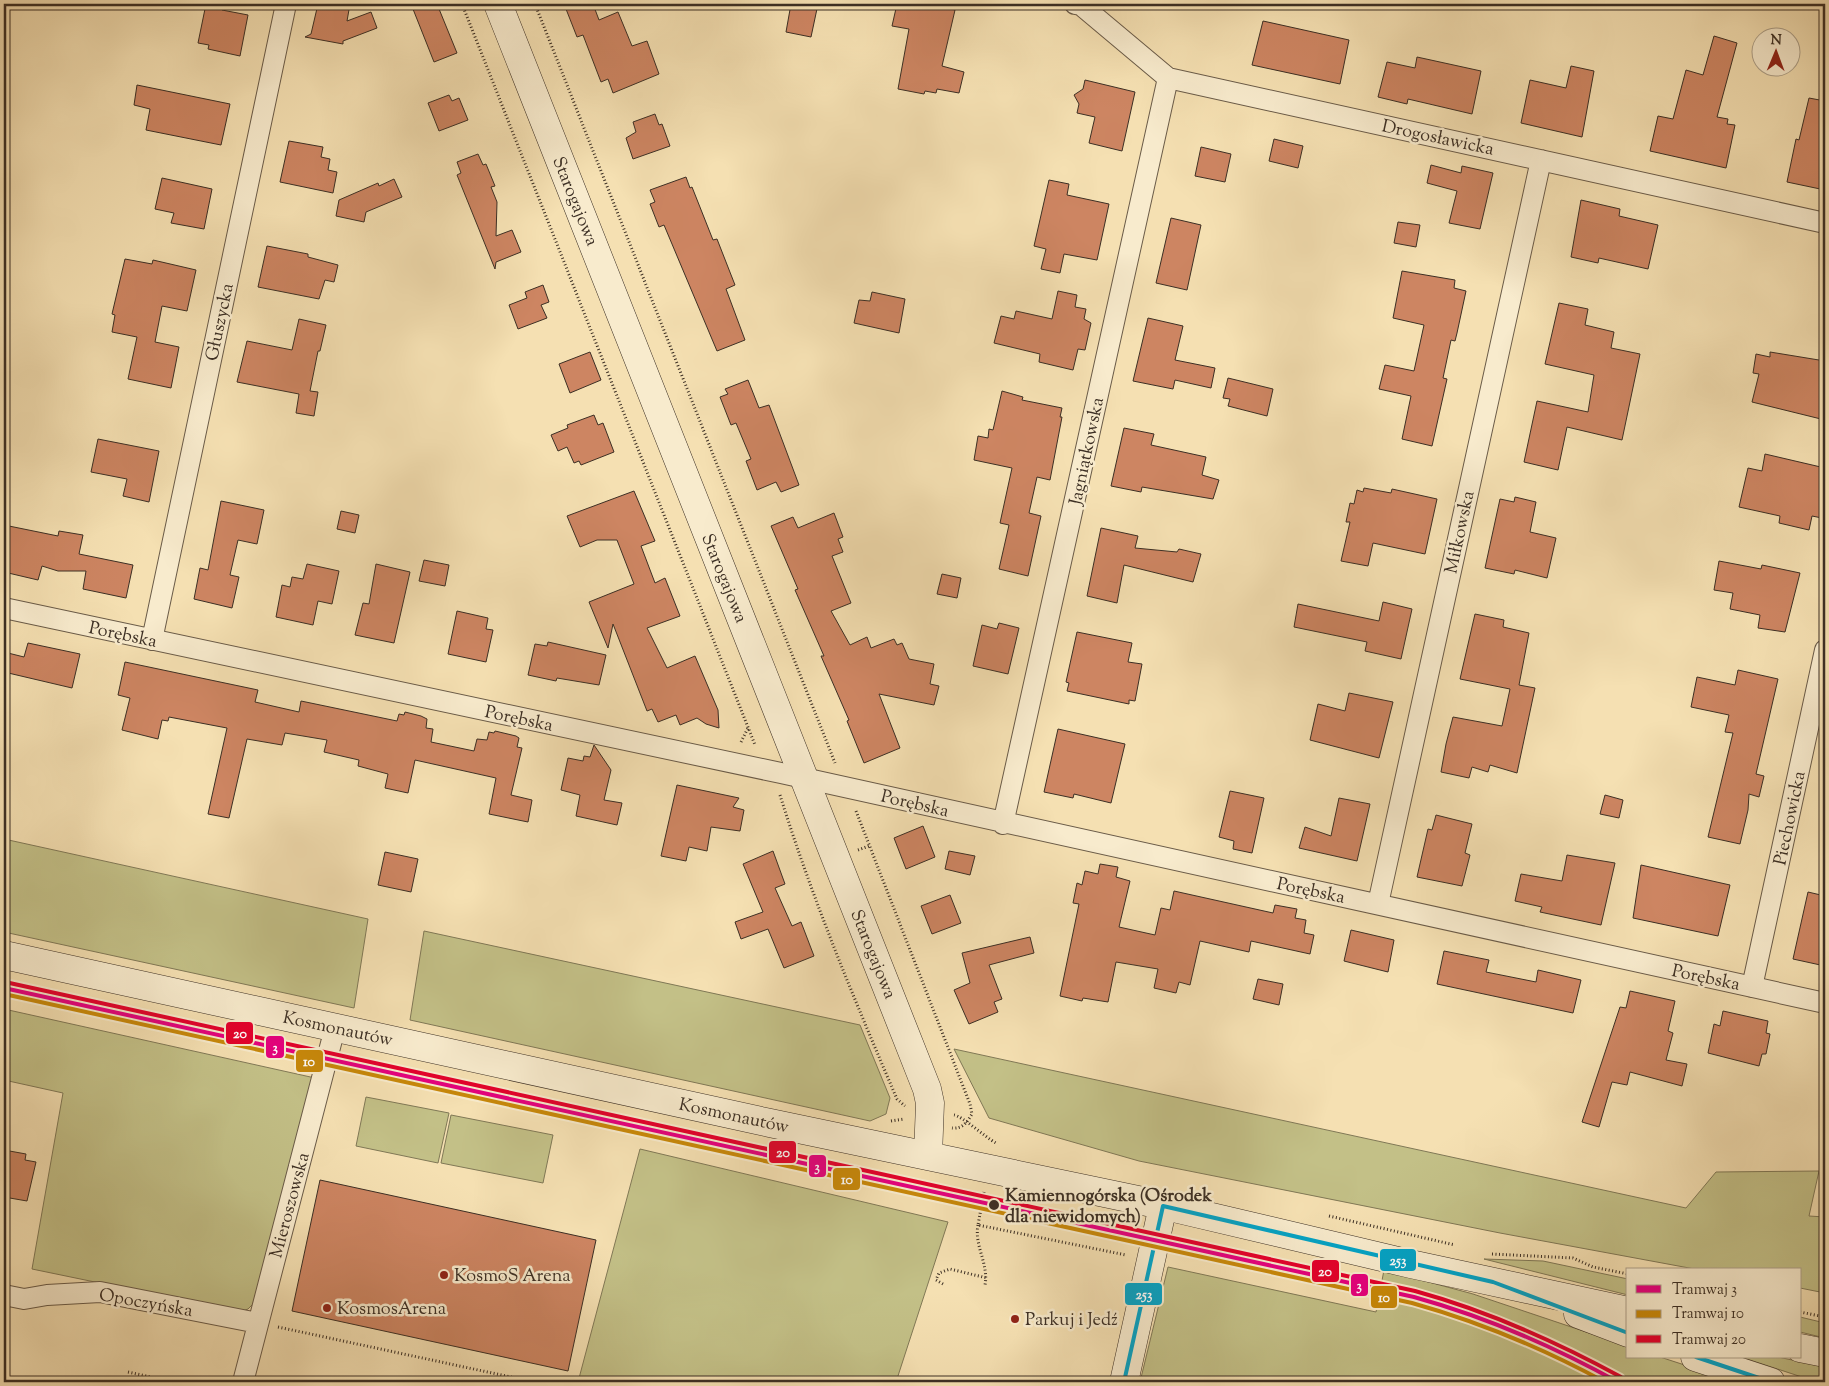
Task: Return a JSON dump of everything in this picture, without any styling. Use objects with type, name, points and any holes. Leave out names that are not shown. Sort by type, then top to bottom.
[{"type":"main road","name":"Starogajowa","points":[[498,4],[927,1089],[930,1103],[928,1156]]},
{"type":"main road","name":"Kosmonautów","points":[[4,956],[1163,1206],[1626,1311]]},
{"type":"main road","points":[[1124,1382],[1163,1206]]},
{"type":"main road","name":"Kosmonautów","points":[[1493,1282],[1626,1332]]},
{"type":"main road","points":[[1802,1348],[1825,1353]]},
{"type":"main road","points":[[1697,1358],[1771,1382]]},
{"type":"street","name":"Głuszycka","points":[[152,640],[286,4]]},
{"type":"street","name":"Drogosławicka","points":[[1079,4],[1168,78],[1825,223]]},
{"type":"street","name":"Jagniątkowska","points":[[1004,824],[1168,78]]},
{"type":"street","name":"Miłkowska","points":[[1378,904],[1541,160]]},
{"type":"street","name":"Porębska","points":[[4,608],[804,778],[1004,824],[1378,904],[1825,1003]]},
{"type":"street","name":"Piechowicka","points":[[1752,987],[1825,650]]},
{"type":"street","name":"Mieroszowska","points":[[243,1382],[335,1028]]},
{"type":"street","name":"Opoczyńska","points":[[4,1295],[24,1299],[47,1295],[100,1292],[258,1323]]},
{"type":"path","points":[[462,4],[759,754]]},
{"type":"path","points":[[535,4],[838,772]]},
{"type":"path","points":[[740,744],[748,727]]},
{"type":"path","points":[[779,793],[795,845],[850,984],[897,1098],[905,1106]]},
{"type":"path","points":[[856,812],[970,1104],[972,1114],[967,1124],[954,1128]]},
{"type":"path","points":[[948,1114],[959,1116],[967,1124]]},
{"type":"path","points":[[985,1184],[976,1236],[986,1278],[985,1285]]},
{"type":"path","points":[[978,1225],[1136,1257]]},
{"type":"path","points":[[1573,1258],[1593,1267],[1626,1274]]},
{"type":"path","points":[[943,1284],[936,1280],[939,1274],[950,1269],[986,1278]]},
{"type":"path","points":[[1802,1312],[1825,1317]]},
{"type":"path","points":[[258,1323],[534,1382]]},
{"type":"path","points":[[128,1372],[151,1377],[153,1382]]},
{"type":"shaded area","points":[[4,839],[368,919],[354,1008],[4,932]]},
{"type":"shaded area","points":[[424,931],[860,1025],[890,1098],[886,1114],[870,1121],[410,1020]]},
{"type":"shaded area","points":[[4,1009],[315,1078],[253,1304],[248,1309],[240,1312],[32,1269],[63,1093],[4,1080]]},
{"type":"shaded area","points":[[954,1049],[1686,1208],[1716,1172],[1819,1171],[1809,1216],[1825,1217],[1825,1293],[1802,1288],[1802,1268],[1689,1268],[1500,1233],[1139,1161],[989,1118]]},
{"type":"shaded area","points":[[366,1097],[449,1113],[438,1163],[356,1146]]},
{"type":"shaded area","points":[[451,1115],[553,1135],[543,1183],[441,1163]]},
{"type":"shaded area","points":[[640,1149],[948,1222],[896,1382],[578,1382]]},
{"type":"shaded area","points":[[1484,1259],[1543,1261],[1626,1279],[1626,1294]]},
{"type":"shaded area","points":[[1168,1267],[1376,1312],[1384,1270],[1473,1294],[1626,1345],[1626,1358],[1663,1358],[1737,1382],[1140,1382]]},
{"type":"shaded area","points":[[1802,1317],[1825,1323],[1825,1338],[1802,1332]]},
{"type":"shaded area","points":[[1744,1358],[1783,1358],[1825,1367],[1825,1382],[1817,1382]]},
{"type":"building","points":[[206,4],[223,4],[222,10],[248,15],[240,56],[208,49],[209,45],[198,43]]},
{"type":"building","points":[[318,4],[350,4],[347,21],[371,12],[377,28],[343,41],[343,44],[305,37],[311,34]]},
{"type":"building","points":[[411,4],[437,4],[457,53],[434,62]]},
{"type":"building","points":[[579,4],[593,4],[599,20],[618,12],[632,46],[647,41],[659,74],[613,93],[608,79],[601,82],[583,35],[577,37],[566,9]]},
{"type":"building","points":[[791,4],[818,4],[811,37],[786,32]]},
{"type":"building","points":[[897,4],[932,4],[955,10],[942,66],[964,72],[959,93],[937,89],[936,93],[925,91],[924,94],[898,89],[909,29],[892,26]]},
{"type":"building","points":[[1263,21],[1349,40],[1340,84],[1252,65]]},
{"type":"building","points":[[1714,36],[1737,43],[1717,117],[1728,119],[1727,124],[1735,125],[1726,168],[1650,151],[1658,116],[1673,119],[1686,70],[1703,75]]},
{"type":"building","points":[[1417,57],[1481,71],[1472,114],[1408,99],[1407,104],[1378,97],[1387,62],[1415,68]]},
{"type":"building","points":[[1571,66],[1594,71],[1582,137],[1521,123],[1530,80],[1566,88]]},
{"type":"building","points":[[1085,80],[1135,92],[1122,151],[1089,143],[1095,117],[1077,113],[1079,104],[1074,95],[1083,89]]},
{"type":"building","points":[[137,85],[230,104],[221,145],[146,130],[150,109],[134,105]]},
{"type":"building","points":[[449,95],[452,101],[459,98],[468,120],[439,131],[428,103]]},
{"type":"building","points":[[1809,98],[1825,101],[1825,190],[1787,182],[1796,139],[1799,140]]},
{"type":"building","points":[[655,114],[659,125],[662,124],[670,146],[633,159],[626,138],[636,132],[633,122]]},
{"type":"building","points":[[1274,139],[1303,146],[1298,168],[1269,161]]},
{"type":"building","points":[[289,141],[323,147],[321,157],[330,159],[328,170],[337,172],[333,193],[280,182]]},
{"type":"building","points":[[1201,147],[1231,154],[1225,182],[1195,176]]},
{"type":"building","points":[[478,154],[483,165],[486,164],[495,186],[491,187],[497,202],[496,236],[512,230],[521,252],[496,262],[495,269],[457,175],[461,173],[457,162]]},
{"type":"building","points":[[1431,165],[1461,173],[1462,166],[1493,173],[1480,229],[1449,223],[1457,191],[1427,183]]},
{"type":"building","points":[[686,177],[690,188],[692,187],[713,240],[717,239],[735,285],[726,289],[745,340],[717,351],[664,225],[659,227],[650,204],[655,202],[650,190]]},
{"type":"building","points":[[162,178],[212,189],[204,229],[171,223],[174,213],[155,209]]},
{"type":"building","points":[[394,179],[402,197],[366,212],[364,222],[336,216],[339,200],[378,183],[379,186]]},
{"type":"building","points":[[1049,180],[1069,184],[1067,195],[1109,204],[1097,260],[1064,254],[1060,273],[1041,269],[1046,249],[1034,246]]},
{"type":"building","points":[[1581,200],[1620,209],[1619,216],[1658,225],[1648,269],[1599,258],[1598,263],[1571,257]]},
{"type":"building","points":[[1171,218],[1201,225],[1187,290],[1156,283]]},
{"type":"building","points":[[1398,222],[1420,225],[1416,247],[1394,243]]},
{"type":"building","points":[[267,246],[308,254],[308,257],[338,265],[334,282],[325,280],[319,299],[258,287]]},
{"type":"building","points":[[125,259],[152,264],[153,260],[196,270],[187,311],[162,306],[155,342],[179,347],[171,388],[128,379],[137,337],[112,332],[115,315],[112,314]]},
{"type":"building","points":[[1402,271],[1455,280],[1454,288],[1466,291],[1455,341],[1451,340],[1443,378],[1447,379],[1432,446],[1402,439],[1411,396],[1379,389],[1385,365],[1414,371],[1424,325],[1393,318]]},
{"type":"building","points":[[543,285],[549,302],[541,305],[547,318],[518,329],[509,305],[527,298],[525,292]]},
{"type":"building","points":[[1058,291],[1077,295],[1075,307],[1086,309],[1084,319],[1091,323],[1085,350],[1078,349],[1073,370],[1039,362],[1040,354],[994,343],[1001,316],[1014,319],[1016,311],[1052,319]]},
{"type":"building","points":[[872,292],[905,299],[899,333],[854,323],[859,300],[870,301]]},
{"type":"building","points":[[1559,303],[1588,309],[1585,325],[1614,332],[1611,348],[1640,354],[1622,440],[1567,427],[1558,470],[1524,462],[1537,401],[1588,412],[1594,375],[1545,364]]},
{"type":"building","points":[[1148,318],[1183,326],[1175,360],[1215,368],[1211,388],[1175,380],[1173,389],[1133,381]]},
{"type":"building","points":[[299,319],[326,325],[320,351],[318,351],[310,391],[318,392],[314,416],[296,413],[299,394],[237,382],[247,341],[292,350]]},
{"type":"building","points":[[590,352],[601,380],[570,393],[559,364]]},
{"type":"building","points":[[1770,352],[1825,361],[1825,420],[1752,402],[1759,374],[1753,373],[1756,354],[1770,357]]},
{"type":"building","points":[[1228,378],[1273,389],[1267,416],[1228,406],[1230,399],[1223,398]]},
{"type":"building","points":[[748,380],[759,408],[769,405],[799,485],[781,492],[776,482],[757,490],[746,461],[751,459],[736,423],[731,425],[720,397],[728,394],[725,389]]},
{"type":"building","points":[[1002,391],[1023,397],[1022,400],[1062,408],[1050,480],[1037,477],[1029,513],[1041,516],[1028,576],[999,569],[1009,525],[1000,523],[1012,468],[974,460],[978,436],[988,438],[989,429],[993,430]]},
{"type":"building","points":[[594,415],[598,425],[603,423],[614,452],[581,465],[579,461],[574,463],[567,447],[558,451],[551,435],[568,428],[567,425]]},
{"type":"building","points":[[1124,428],[1154,434],[1151,445],[1206,457],[1202,475],[1219,480],[1213,499],[1142,487],[1141,492],[1111,486]]},
{"type":"building","points":[[98,439],[159,451],[149,502],[123,496],[127,479],[91,472]]},
{"type":"building","points":[[1765,454],[1825,468],[1825,503],[1822,518],[1812,516],[1809,530],[1779,523],[1780,516],[1739,507],[1748,468],[1762,471]]},
{"type":"building","points":[[1364,488],[1391,493],[1392,489],[1437,499],[1425,554],[1373,543],[1368,566],[1341,561],[1350,522],[1346,522],[1350,503],[1354,504],[1357,490],[1363,492]]},
{"type":"building","points":[[634,491],[655,541],[641,546],[655,583],[665,578],[680,616],[647,628],[667,668],[695,656],[718,710],[719,728],[706,724],[697,718],[680,725],[676,715],[658,722],[652,709],[647,711],[613,624],[608,648],[589,602],[634,584],[617,540],[597,540],[580,547],[567,516]]},
{"type":"building","points":[[1515,497],[1536,502],[1530,532],[1556,538],[1547,578],[1515,570],[1514,574],[1485,568],[1500,499],[1514,502]]},
{"type":"building","points":[[221,501],[264,510],[257,544],[238,540],[230,575],[239,577],[232,608],[194,599],[200,568],[208,570]]},
{"type":"building","points":[[341,511],[359,515],[355,533],[337,529]]},
{"type":"building","points":[[834,513],[843,537],[838,539],[843,552],[832,556],[851,603],[831,611],[850,645],[867,637],[871,648],[894,639],[897,645],[902,643],[909,659],[934,664],[930,684],[939,686],[934,705],[879,694],[900,748],[864,763],[847,721],[849,720],[821,656],[824,656],[795,590],[798,589],[771,526],[793,517],[798,528]]},
{"type":"building","points":[[4,525],[58,536],[59,531],[83,535],[79,554],[133,565],[126,598],[83,589],[86,571],[58,571],[42,566],[38,580],[4,572]]},
{"type":"building","points":[[1101,528],[1138,536],[1135,548],[1177,552],[1179,549],[1201,554],[1193,582],[1124,565],[1117,603],[1087,596]]},
{"type":"building","points":[[424,560],[449,565],[445,586],[419,581]]},
{"type":"building","points":[[1719,561],[1761,569],[1762,565],[1800,573],[1785,632],[1758,628],[1760,615],[1730,609],[1733,593],[1714,590]]},
{"type":"building","points":[[307,564],[339,571],[332,604],[318,601],[313,625],[276,617],[282,585],[290,587],[292,577],[303,579]]},
{"type":"building","points":[[376,564],[410,572],[394,643],[355,635],[363,603],[369,604]]},
{"type":"building","points":[[942,574],[961,578],[957,598],[937,594]]},
{"type":"building","points":[[1383,602],[1412,609],[1401,659],[1365,651],[1367,642],[1294,627],[1298,604],[1379,621]]},
{"type":"building","points":[[457,611],[488,618],[486,629],[493,630],[486,662],[448,654]]},
{"type":"building","points":[[1475,614],[1504,620],[1503,627],[1529,633],[1519,685],[1535,688],[1517,773],[1490,765],[1488,772],[1472,767],[1469,778],[1441,772],[1453,717],[1502,726],[1510,689],[1460,679]]},
{"type":"building","points":[[999,623],[1019,628],[1008,674],[973,666],[982,625],[997,629]]},
{"type":"building","points":[[1077,632],[1132,643],[1128,662],[1142,664],[1135,701],[1129,700],[1129,704],[1067,691],[1069,683],[1066,682]]},
{"type":"building","points":[[548,642],[606,655],[599,685],[557,678],[556,681],[528,675],[535,644],[547,646]]},
{"type":"building","points":[[28,643],[80,654],[72,688],[4,672],[4,652],[24,657]]},
{"type":"building","points":[[125,662],[258,690],[255,702],[299,712],[301,701],[397,721],[399,714],[404,715],[405,712],[421,716],[427,719],[426,728],[433,729],[431,742],[474,751],[477,739],[487,740],[489,732],[494,733],[495,731],[516,736],[519,738],[517,747],[522,748],[511,795],[532,800],[528,822],[489,814],[496,778],[415,760],[408,793],[385,788],[388,774],[358,766],[359,760],[324,752],[327,740],[285,733],[282,745],[247,739],[229,818],[208,814],[227,728],[169,717],[168,721],[162,720],[158,739],[122,730],[130,698],[118,695]]},
{"type":"building","points":[[1738,670],[1778,679],[1756,774],[1764,776],[1759,797],[1749,794],[1748,810],[1740,844],[1708,837],[1733,733],[1725,732],[1729,715],[1691,707],[1697,677],[1735,685]]},
{"type":"building","points":[[1349,693],[1393,702],[1379,758],[1310,740],[1318,704],[1345,711]]},
{"type":"building","points":[[1058,729],[1125,744],[1111,803],[1074,794],[1073,798],[1044,792]]},
{"type":"building","points":[[594,745],[611,770],[604,800],[622,803],[617,825],[576,816],[580,795],[561,790],[568,758],[583,761],[584,756],[590,757]]},
{"type":"building","points":[[677,785],[739,798],[733,807],[744,810],[740,831],[711,827],[707,851],[689,847],[686,861],[661,856]]},
{"type":"building","points":[[1230,791],[1264,798],[1252,853],[1233,849],[1234,841],[1219,837]]},
{"type":"building","points":[[1605,795],[1623,800],[1619,818],[1600,814]]},
{"type":"building","points":[[1339,798],[1370,804],[1357,861],[1299,848],[1305,827],[1331,836]]},
{"type":"building","points":[[1436,815],[1472,824],[1465,853],[1470,855],[1462,886],[1417,877],[1428,829],[1432,830]]},
{"type":"building","points":[[923,826],[935,857],[906,869],[894,838]]},
{"type":"building","points":[[773,851],[785,884],[775,888],[792,926],[801,922],[814,956],[784,968],[768,929],[741,939],[735,922],[763,912],[743,864]]},
{"type":"building","points":[[949,851],[975,856],[970,875],[945,869]]},
{"type":"building","points":[[385,852],[418,859],[411,892],[378,885]]},
{"type":"building","points":[[1567,855],[1615,863],[1601,925],[1540,912],[1542,907],[1515,901],[1521,874],[1562,881]]},
{"type":"building","points":[[1100,864],[1118,867],[1116,877],[1130,881],[1119,927],[1155,935],[1161,908],[1170,910],[1174,891],[1273,913],[1275,905],[1297,909],[1295,918],[1306,920],[1304,933],[1314,935],[1310,954],[1251,941],[1249,952],[1200,941],[1190,985],[1179,982],[1176,993],[1154,988],[1158,969],[1116,962],[1108,1002],[1083,998],[1082,1001],[1060,996],[1079,904],[1073,903],[1077,883],[1082,885],[1085,871],[1098,874]]},
{"type":"building","points":[[1641,865],[1730,885],[1718,936],[1633,918]]},
{"type":"building","points":[[1808,892],[1825,896],[1825,966],[1793,959]]},
{"type":"building","points":[[950,895],[961,923],[932,934],[921,906]]},
{"type":"building","points":[[1351,930],[1394,940],[1388,972],[1344,961]]},
{"type":"building","points":[[1030,937],[1034,953],[989,965],[1002,999],[994,1002],[998,1012],[969,1024],[954,990],[970,983],[962,953]]},
{"type":"building","points":[[1444,951],[1489,960],[1486,972],[1536,982],[1538,970],[1581,980],[1573,1013],[1437,984]]},
{"type":"building","points":[[1258,979],[1283,984],[1279,1005],[1253,999]]},
{"type":"building","points":[[1630,991],[1675,1001],[1668,1031],[1673,1033],[1666,1060],[1687,1064],[1682,1086],[1630,1072],[1627,1085],[1612,1082],[1599,1127],[1582,1122],[1620,1007],[1626,1008]]},
{"type":"building","points":[[1723,1011],[1768,1021],[1766,1033],[1770,1034],[1766,1054],[1762,1054],[1759,1066],[1708,1053],[1714,1024],[1720,1026]]},
{"type":"building","points":[[4,1150],[26,1154],[25,1160],[36,1162],[27,1201],[4,1197]]},
{"type":"building","name":"KosmoS Arena","points":[[320,1180],[596,1240],[568,1371],[292,1311]]},
{"type":"tram line","name":"20","points":[[5,982],[1415,1291],[1469,1308],[1521,1328],[1621,1377]]},
{"type":"tram line","name":"3","points":[[4,988],[1414,1297],[1493,1323],[1569,1356],[1618,1382]]},
{"type":"tram line","name":"10","points":[[4,994],[1412,1303],[1511,1337],[1559,1358],[1605,1382]]},
{"type":"transit line","name":"253","points":[[1163,1206],[1493,1282],[1626,1332]]},
{"type":"transit line","name":"253","points":[[1124,1382],[1163,1206]]},
{"type":"transit line","name":"253","points":[[1699,1358],[1771,1382]]},
{"type":"place","name":"Kamiennogórska (Ośrodek dla niewidomych)","points":[[994,1205]]},
{"type":"place","name":"KosmoS Arena","points":[[444,1275]]},
{"type":"place","name":"KosmosArena","points":[[327,1308]]},
{"type":"place","name":"Parkuj i Jedź","points":[[1015,1319]]}]
